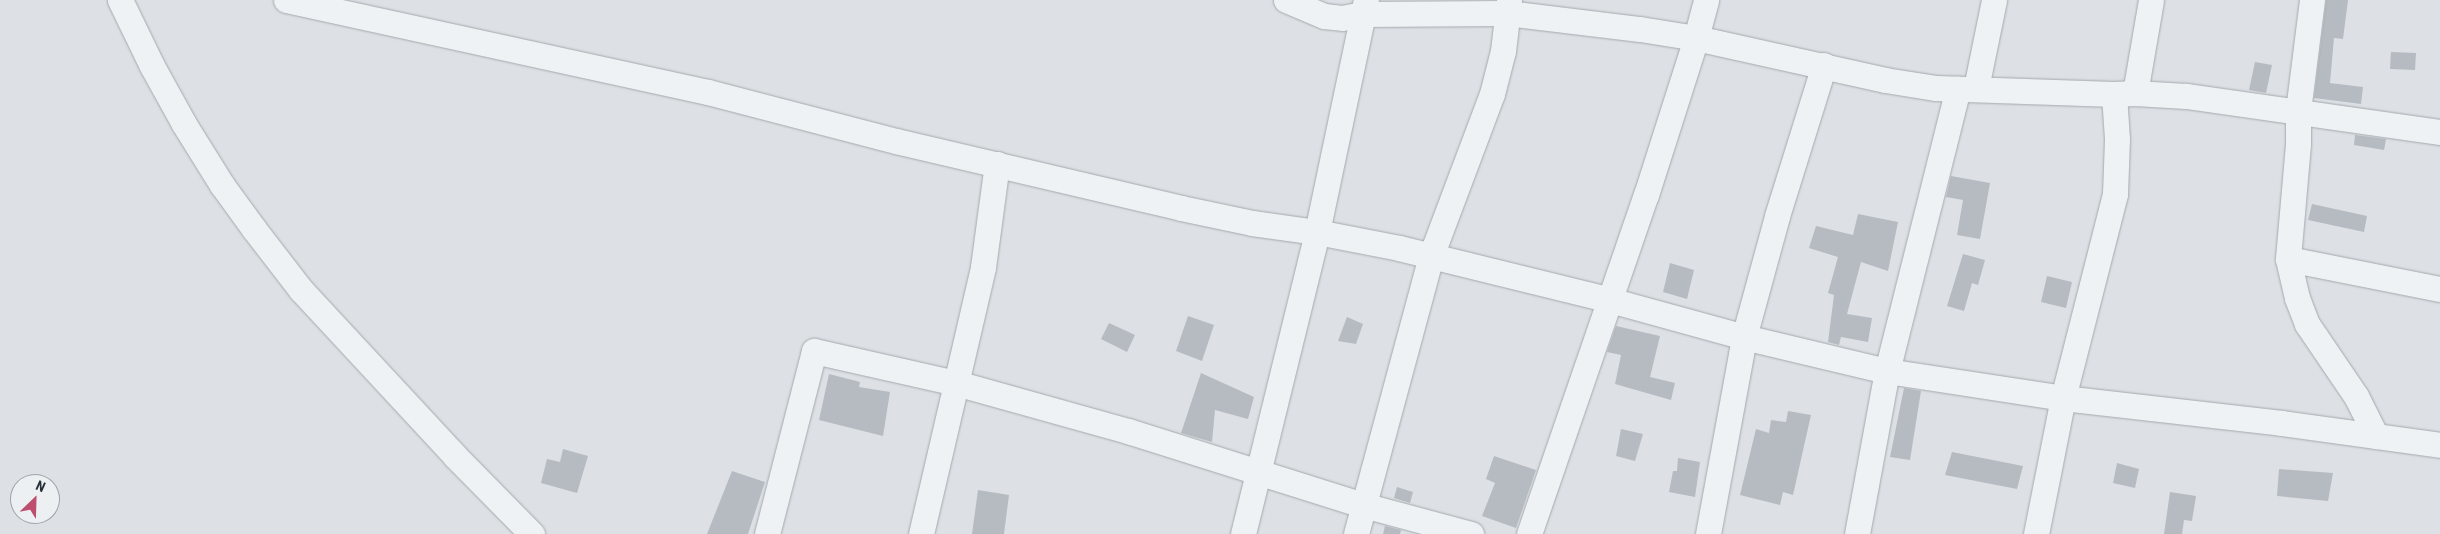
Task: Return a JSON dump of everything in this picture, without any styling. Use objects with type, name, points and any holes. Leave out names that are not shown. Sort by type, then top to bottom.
[{"type":"street","points":[[120,0],[152,66],[184,124],[222,185],[254,230],[301,290],[455,456],[532,534]]},
{"type":"street","points":[[286,0],[699,90],[1200,212],[1252,223],[1317,232],[1431,256],[1610,300],[1744,337],[1887,371],[2063,398],[2440,445]]},
{"type":"street","points":[[1286,0],[1324,16],[1342,18],[1365,7],[1508,7],[1696,38],[1885,80],[1936,88],[2186,96],[2298,110],[2440,132]]},
{"type":"street","points":[[1529,534],[1610,300],[1696,38],[1706,0]]},
{"type":"street","points":[[1857,534],[1887,371],[1994,0]]},
{"type":"street","points":[[2036,534],[2063,398],[2115,194],[2117,139],[2124,94],[2151,0]]},
{"type":"street","points":[[2312,0],[2298,110],[2298,144],[2288,259],[2296,298],[2307,324],[2356,396],[2376,436]]},
{"type":"street","points":[[1243,534],[1317,232],[1365,7]]},
{"type":"street","points":[[1356,534],[1431,256],[1492,94],[1503,51],[1508,7]]},
{"type":"street","points":[[1708,534],[1744,337],[1777,216],[1824,66]]},
{"type":"street","points":[[921,534],[983,267],[997,164]]},
{"type":"street","points":[[2288,259],[2440,290]]},
{"type":"street","points":[[767,534],[814,351],[956,383],[1128,432],[1363,505],[1471,534]]},
{"type":"building","points":[[2326,0],[2348,0],[2343,39],[2334,38],[2330,83],[2363,87],[2361,104],[2314,98]]},
{"type":"building","points":[[2391,52],[2416,53],[2415,70],[2390,69]]},
{"type":"building","points":[[2255,62],[2272,65],[2266,93],[2249,90]]},
{"type":"building","points":[[2355,135],[2386,139],[2384,150],[2354,145]]},
{"type":"building","points":[[1951,176],[1990,183],[1980,239],[1957,235],[1963,200],[1946,197]]},
{"type":"building","points":[[2312,204],[2367,216],[2364,232],[2308,220]]},
{"type":"building","points":[[1858,214],[1898,222],[1888,271],[1861,262],[1847,314],[1872,318],[1868,342],[1841,337],[1839,345],[1828,342],[1834,295],[1828,293],[1838,257],[1809,248],[1816,226],[1853,235]]},
{"type":"building","points":[[1963,254],[1985,260],[1978,285],[1972,283],[1964,311],[1947,306]]},
{"type":"building","points":[[1670,263],[1694,270],[1687,299],[1663,292]]},
{"type":"building","points":[[2047,276],[2072,282],[2066,308],[2041,302]]},
{"type":"building","points":[[1188,316],[1214,325],[1202,361],[1176,351]]},
{"type":"building","points":[[1347,317],[1363,324],[1356,344],[1338,341]]},
{"type":"building","points":[[1109,323],[1135,335],[1127,352],[1101,339]]},
{"type":"building","points":[[1616,326],[1660,336],[1650,377],[1675,383],[1671,400],[1615,384],[1621,355],[1607,352]]},
{"type":"building","points":[[1201,373],[1254,397],[1248,419],[1215,410],[1212,442],[1181,433]]},
{"type":"building","points":[[829,374],[860,382],[859,387],[890,392],[883,436],[819,420]]},
{"type":"building","points":[[1904,388],[1921,391],[1910,460],[1890,457]]},
{"type":"building","points":[[1788,411],[1811,415],[1793,495],[1783,492],[1780,505],[1740,495],[1756,429],[1769,433],[1771,420],[1786,422]]},
{"type":"building","points":[[1621,429],[1643,434],[1635,461],[1616,456]]},
{"type":"building","points":[[563,449],[588,456],[577,493],[541,483],[547,459],[560,462]]},
{"type":"building","points":[[1952,452],[2023,466],[2017,489],[1945,475]]},
{"type":"building","points":[[1494,456],[1536,470],[1516,528],[1482,516],[1495,483],[1486,479]]},
{"type":"building","points":[[1678,458],[1700,462],[1695,497],[1669,492],[1673,471],[1677,471]]},
{"type":"building","points":[[2117,463],[2139,469],[2135,488],[2113,483]]},
{"type":"building","points":[[2279,469],[2333,473],[2328,501],[2277,496]]},
{"type":"building","points":[[732,471],[765,482],[748,534],[707,534]]},
{"type":"building","points":[[1397,487],[1413,492],[1410,503],[1394,498]]},
{"type":"building","points":[[978,490],[1009,495],[1004,534],[972,534]]},
{"type":"building","points":[[2170,492],[2196,496],[2192,521],[2184,520],[2182,534],[2164,534]]},
{"type":"building","points":[[1385,526],[1401,530],[1400,534],[1383,534]]}]
